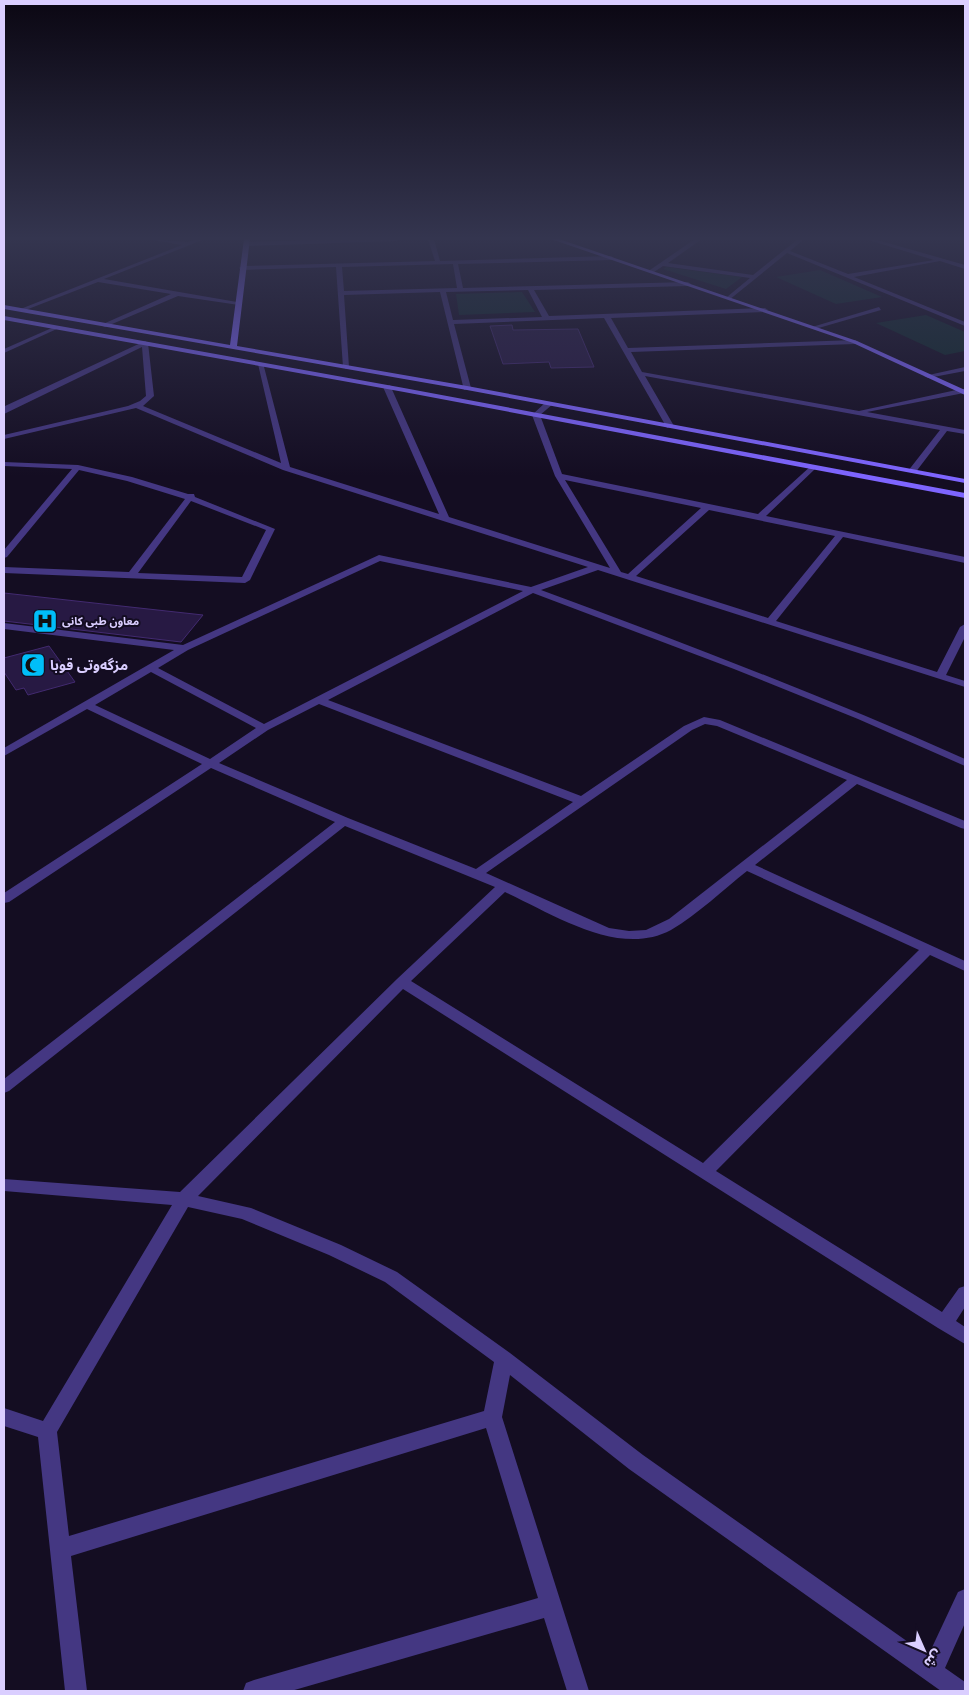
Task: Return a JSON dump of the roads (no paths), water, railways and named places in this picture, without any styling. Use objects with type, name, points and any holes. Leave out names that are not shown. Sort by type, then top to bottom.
[{"type":"street","points":[[5,318],[387,387],[965,496]]},
{"type":"street","points":[[36,324],[50,318]]},
{"type":"street","points":[[67,318],[467,388],[965,481]]},
{"type":"street","points":[[105,325],[121,318]]},
{"type":"street","points":[[233,347],[236,318]]},
{"type":"street","points":[[343,318],[346,367]]},
{"type":"street","points":[[450,318],[467,388]]},
{"type":"street","points":[[451,322],[574,318]]},
{"type":"street","points":[[608,318],[670,426]]},
{"type":"street","points":[[787,318],[855,342],[963,392]]},
{"type":"street","points":[[949,318],[965,324]]},
{"type":"street","points":[[956,321],[965,319]]},
{"type":"street","points":[[4,351],[56,328]]},
{"type":"street","points":[[625,350],[855,342]]},
{"type":"street","points":[[4,437],[144,403],[150,396],[145,343]]},
{"type":"street","points":[[5,409],[145,343]]},
{"type":"street","points":[[261,364],[286,468]]},
{"type":"street","points":[[928,376],[965,368]]},
{"type":"street","points":[[638,373],[965,432]]},
{"type":"street","points":[[387,387],[446,520]]},
{"type":"street","points":[[855,412],[963,392]]},
{"type":"street","points":[[536,416],[549,404]]},
{"type":"street","points":[[137,406],[286,468],[965,684]]},
{"type":"street","points":[[536,416],[559,476],[617,572]]},
{"type":"street","points":[[912,471],[945,428]]},
{"type":"street","points":[[4,464],[78,467],[138,479],[191,496],[271,529],[245,580],[4,570]]},
{"type":"street","points":[[4,556],[78,467]]},
{"type":"street","points":[[760,518],[812,467]]},
{"type":"street","points":[[559,476],[965,560]]},
{"type":"street","points":[[132,575],[191,496]]},
{"type":"street","points":[[630,577],[707,507]]},
{"type":"street","points":[[770,622],[842,534]]},
{"type":"street","points":[[4,753],[184,648],[379,558],[532,590],[791,688],[965,763]]},
{"type":"street","points":[[4,899],[264,728],[532,590],[598,567]]},
{"type":"street","points":[[4,626],[184,648]]},
{"type":"street","points":[[940,677],[965,627]]},
{"type":"street","points":[[151,668],[264,728]]},
{"type":"street","points":[[319,700],[582,801]]},
{"type":"street","points":[[87,705],[210,763],[477,874],[599,930],[619,936],[640,936],[660,931],[674,922],[856,779]]},
{"type":"street","points":[[477,874],[688,728],[704,720],[720,723],[965,825]]},
{"type":"street","points":[[4,1087],[344,820]]},
{"type":"street","points":[[745,865],[965,966]]},
{"type":"street","points":[[76,1691],[47,1431],[184,1200],[402,982],[504,886]]},
{"type":"street","points":[[705,1172],[928,949]]},
{"type":"street","points":[[402,982],[965,1336]]},
{"type":"street","points":[[4,1185],[184,1200],[245,1213],[335,1250],[391,1278],[504,1359],[636,1462],[959,1691]]},
{"type":"street","points":[[944,1323],[965,1293]]},
{"type":"street","points":[[504,1359],[492,1417],[578,1691]]},
{"type":"street","points":[[4,1417],[47,1431]]},
{"type":"street","points":[[61,1549],[492,1417]]},
{"type":"street","points":[[932,1672],[965,1599]]},
{"type":"street","points":[[254,1691],[552,1604]]},
{"type":"lane","points":[[814,328],[848,318]]},
{"type":"place","name":"معاون طبی کانی","points":[[45,621]]},
{"type":"place","name":"مزگەوتی قوبا","points":[[33,665]]}]
